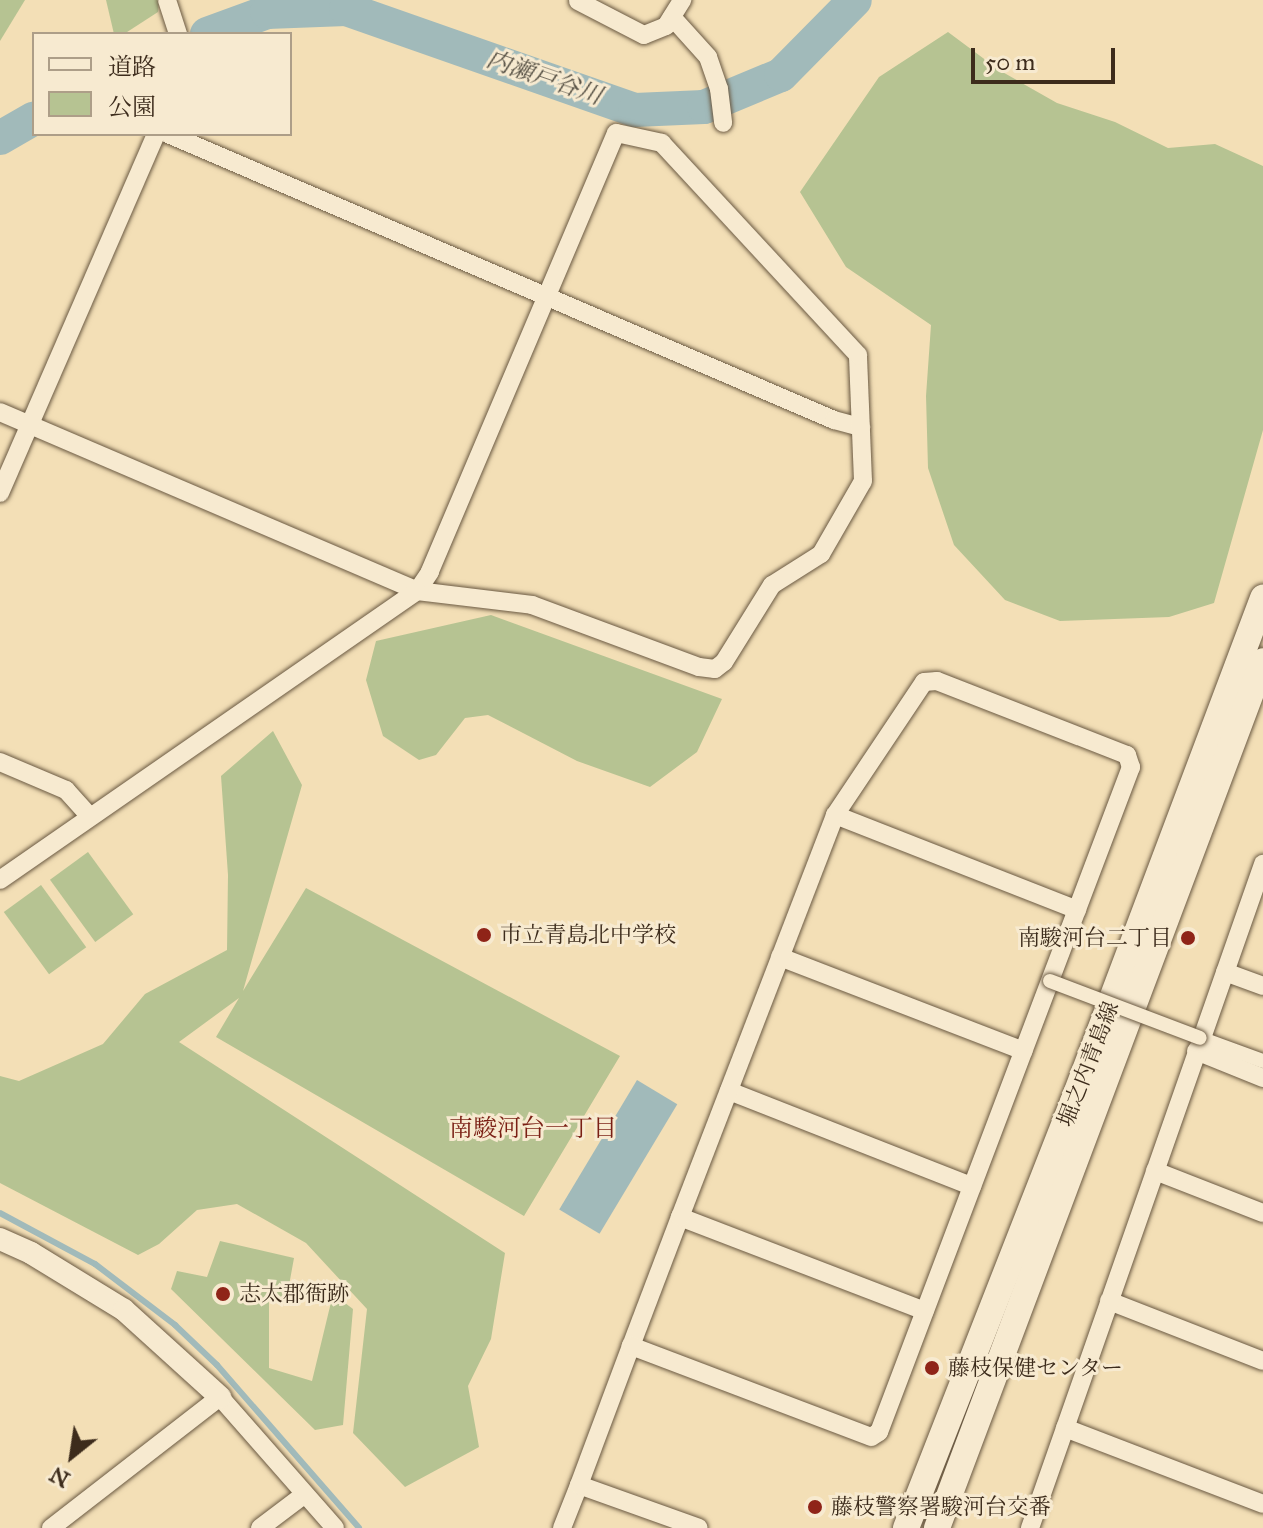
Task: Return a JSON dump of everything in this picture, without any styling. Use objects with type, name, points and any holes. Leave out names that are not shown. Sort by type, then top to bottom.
[{"type":"main road","name":"堀之内青島線","points":[[906,1528],[1084,1073],[1263,598]]},
{"type":"main road","name":"堀之内青島線","points":[[937,1528],[1263,661]]},
{"type":"street","points":[[167,0],[175,28]]},
{"type":"street","points":[[577,0],[644,35],[666,26],[682,0]]},
{"type":"street","points":[[672,17],[708,57],[719,89],[723,123]]},
{"type":"street","points":[[0,412],[417,591],[532,605],[699,667],[715,669],[724,662],[772,585],[821,554],[863,481],[858,355],[662,143],[616,133],[430,572],[417,591],[0,880]]},
{"type":"street","points":[[0,493],[155,136]]},
{"type":"street","points":[[173,136],[834,420],[861,427]]},
{"type":"street","points":[[562,1528],[579,1485],[631,1346],[680,1217],[835,815],[924,682],[937,681],[952,686],[1127,755],[1131,767],[879,1432],[871,1437],[631,1346]]},
{"type":"street","points":[[0,762],[66,790],[90,817]]},
{"type":"street","points":[[835,815],[1077,910]]},
{"type":"street","points":[[1030,1528],[1263,864]]},
{"type":"street","points":[[780,957],[1024,1051]]},
{"type":"street","points":[[1225,972],[1263,986]]},
{"type":"street","points":[[1050,981],[1198,1045],[1263,1078]]},
{"type":"street","points":[[1198,1045],[1263,1061]]},
{"type":"street","points":[[729,1091],[972,1186]]},
{"type":"street","points":[[1155,1171],[1263,1213]]},
{"type":"street","points":[[680,1217],[925,1311]]},
{"type":"street","points":[[0,1239],[31,1253],[124,1310],[220,1397],[335,1528]]},
{"type":"street","points":[[1109,1301],[1263,1361]]},
{"type":"street","points":[[51,1528],[220,1397]]},
{"type":"street","points":[[1065,1428],[1263,1504]]},
{"type":"street","points":[[579,1485],[699,1528]]},
{"type":"street","points":[[260,1528],[305,1494]]},
{"type":"green space","points":[[0,0],[25,0],[0,41]]},
{"type":"green space","points":[[106,0],[159,0],[158,12],[127,32],[114,32]]},
{"type":"green space","points":[[948,32],[999,70],[1057,103],[1115,122],[1168,148],[1215,144],[1263,166],[1263,430],[1214,603],[1169,617],[1060,621],[1005,600],[954,545],[928,468],[926,396],[931,325],[846,267],[800,192],[879,77]]},
{"type":"green space","points":[[491,615],[722,699],[697,752],[650,787],[577,761],[488,715],[465,718],[436,755],[419,760],[383,736],[366,680],[376,641]]},
{"type":"green space","points":[[273,731],[302,785],[243,991],[306,888],[620,1056],[524,1216],[216,1037],[239,998],[179,1042],[505,1253],[491,1339],[468,1386],[479,1447],[405,1487],[353,1433],[367,1309],[306,1243],[237,1204],[197,1210],[159,1244],[138,1255],[0,1183],[0,1076],[19,1081],[103,1044],[145,994],[227,950],[228,875],[221,776]]},
{"type":"green space","points":[[88,852],[133,914],[95,942],[50,880]]},
{"type":"green space","points":[[41,885],[86,947],[49,974],[4,912]]},
{"type":"green space","points":[[220,1241],[294,1258],[286,1302],[269,1299],[269,1368],[312,1381],[333,1294],[353,1309],[343,1425],[315,1430],[171,1289],[177,1271],[207,1277]]},
{"type":"water","points":[[637,1080],[677,1104],[600,1234],[559,1209]]},
{"type":"waterway","name":"内瀬戸谷川","points":[[212,32],[267,12],[346,9],[635,110],[704,107],[781,75],[855,0]]},
{"type":"waterway","name":"内瀬戸谷川","points":[[0,138],[32,119]]},
{"type":"waterway","points":[[0,1213],[95,1264],[175,1325],[217,1365],[359,1528]]},
{"type":"place","name":"市立青島北中学校","points":[[484,935]]},
{"type":"place","name":"南駿河台二丁目","points":[[1188,938]]},
{"type":"place","name":"志太郡衙跡","points":[[223,1294]]},
{"type":"place","name":"藤枝保健センター","points":[[932,1368]]},
{"type":"place","name":"藤枝警察署駿河台交番","points":[[815,1507]]},
{"type":"district","name":"南駿河台一丁目","points":[[533,1129]]}]
